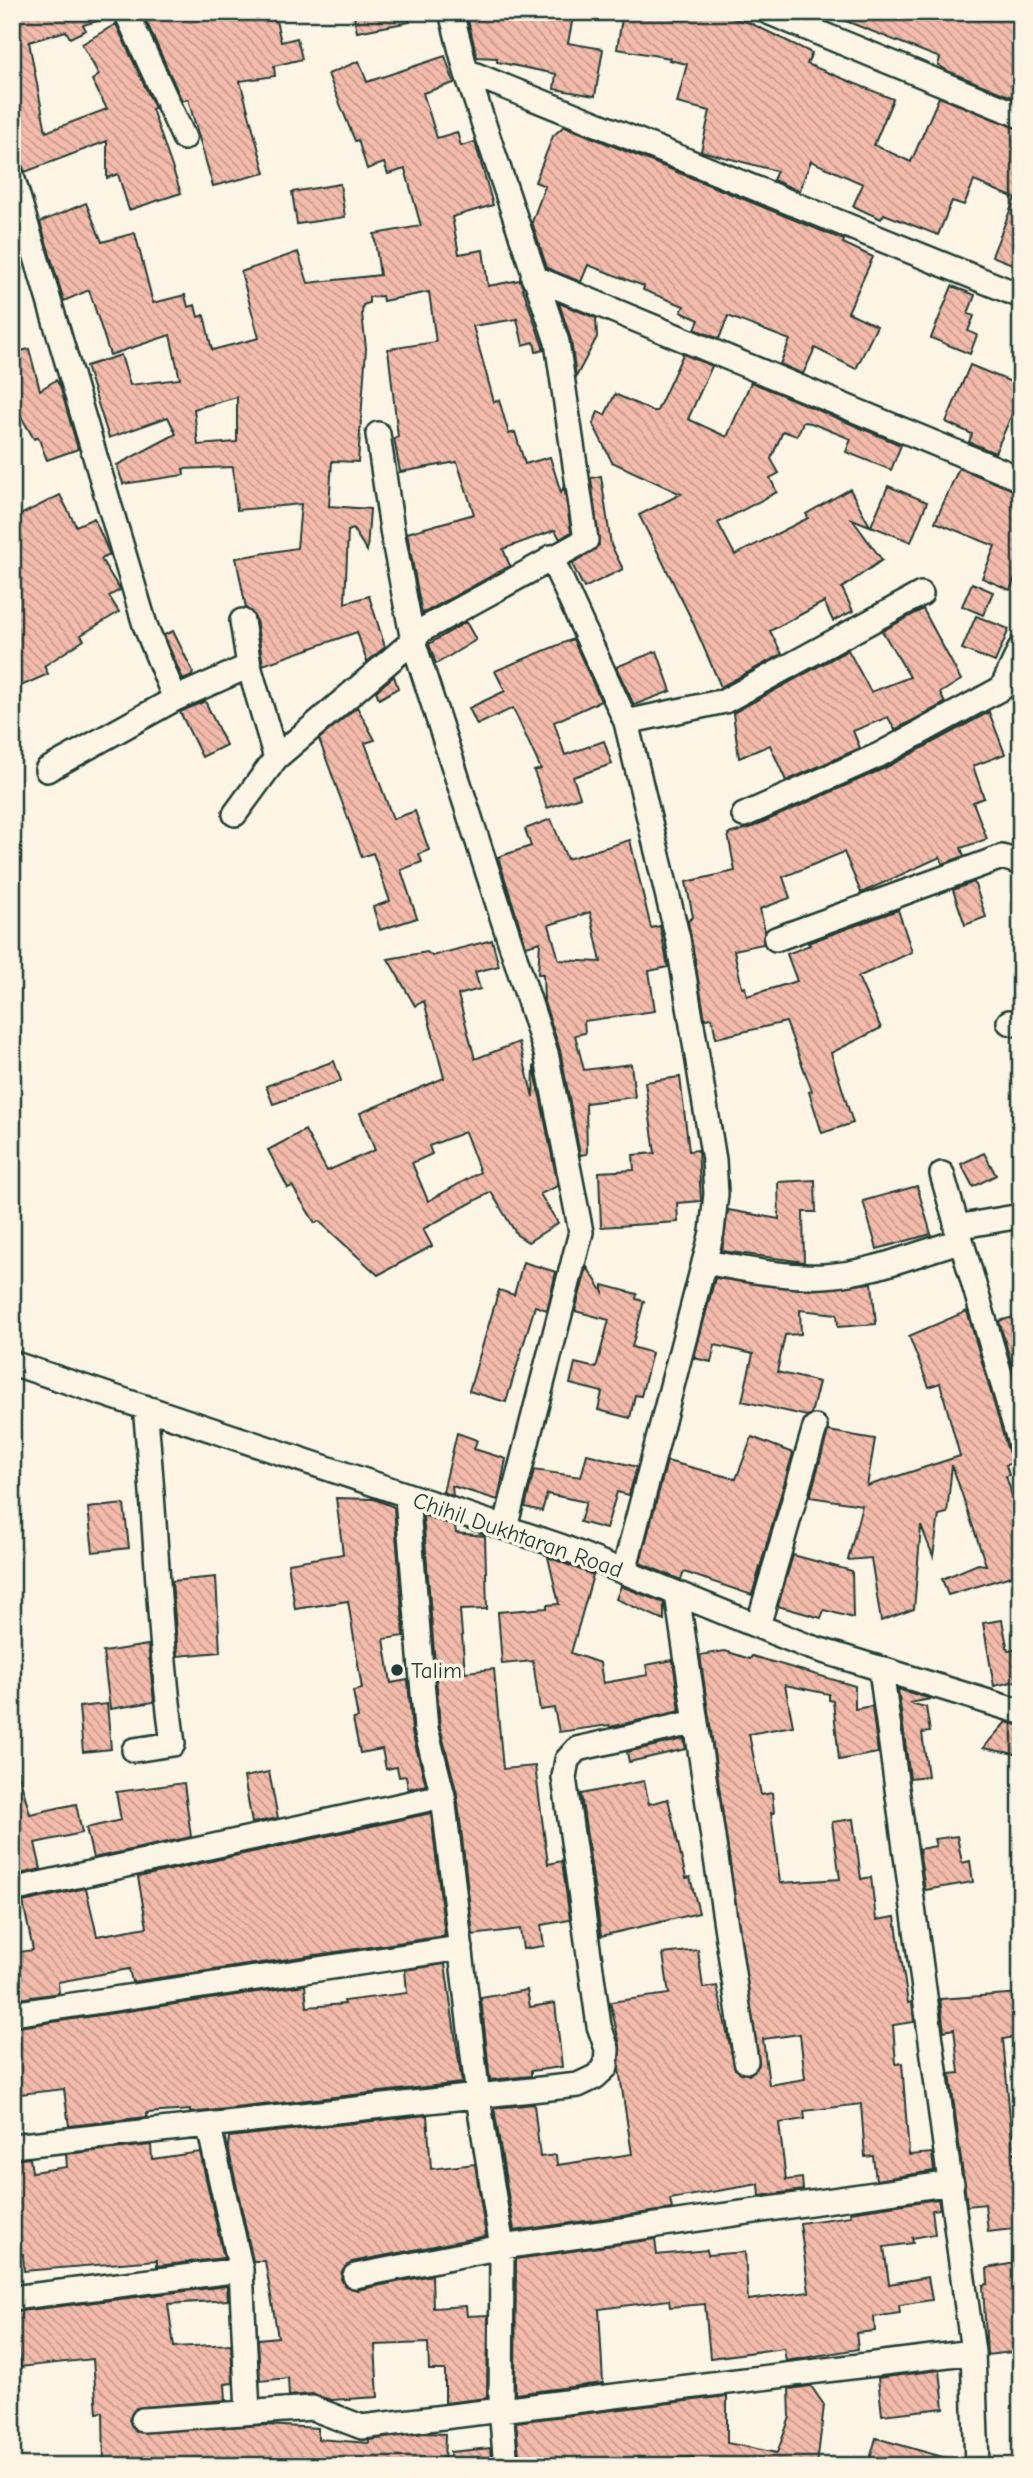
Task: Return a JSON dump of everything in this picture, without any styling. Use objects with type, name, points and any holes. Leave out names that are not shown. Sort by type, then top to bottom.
[{"type":"street","points":[[126,12],[184,138]]},
{"type":"street","points":[[234,814],[276,758],[413,641],[422,630],[586,540],[556,342],[466,71],[451,12]]},
{"type":"street","points":[[768,12],[1021,116]]},
{"type":"street","points":[[466,71],[1021,296]]},
{"type":"street","points":[[12,176],[145,625],[175,699]]},
{"type":"street","points":[[533,277],[1021,479]]},
{"type":"street","points":[[378,434],[393,536],[413,641],[546,1053],[581,1232],[505,1528]]},
{"type":"street","points":[[551,557],[626,722],[678,939],[710,1123],[716,1194],[705,1262],[624,1571]]},
{"type":"street","points":[[626,722],[725,701],[921,594]]},
{"type":"street","points":[[242,621],[249,666],[276,758]]},
{"type":"street","points":[[744,815],[879,755],[1002,688],[1021,647]]},
{"type":"street","points":[[47,771],[175,699],[249,666]]},
{"type":"street","points":[[776,939],[1002,858],[1021,863]]},
{"type":"street","points":[[942,1174],[1021,1447]]},
{"type":"street","points":[[705,1262],[764,1272],[822,1276],[856,1270],[958,1234],[1021,1216]]},
{"type":"street","name":"Chihil Dukhtaran Road","points":[[12,1363],[505,1528],[624,1571],[758,1626],[881,1670],[1021,1712]]},
{"type":"street","points":[[134,1750],[173,1744],[161,1653],[157,1529],[145,1406]]},
{"type":"street","points":[[758,1626],[815,1427]]},
{"type":"street","points":[[407,1497],[426,1729],[443,1796],[478,2098],[502,2246],[501,2409],[506,2466]]},
{"type":"street","points":[[677,1594],[746,2061]]},
{"type":"street","points":[[881,1670],[973,2352],[977,2466]]},
{"type":"street","points":[[12,2146],[478,2098],[578,2085],[595,2077],[606,2067],[607,2049],[600,2026],[564,1777],[567,1760],[577,1749],[584,1746],[696,1722]]},
{"type":"street","points":[[12,1890],[443,1796]]},
{"type":"street","points":[[12,2014],[461,1948]]},
{"type":"street","points":[[209,2127],[241,2270],[248,2412]]},
{"type":"street","points":[[355,2276],[502,2246],[952,2183]]},
{"type":"street","points":[[12,2298],[241,2270]]},
{"type":"street","points":[[143,2420],[312,2408],[362,2427],[973,2352]]},
{"type":"building","points":[[12,12],[110,12],[111,17],[83,25],[86,30],[70,38],[66,31],[29,42],[46,132],[107,109],[92,80],[99,75],[82,44],[116,24],[155,108],[152,109],[181,193],[129,210],[118,174],[107,178],[107,141],[25,172],[12,140]]},
{"type":"building","points":[[142,12],[274,12],[281,42],[297,38],[302,59],[274,66],[275,76],[240,81],[265,173],[213,186],[188,99],[182,101]]},
{"type":"building","points":[[353,12],[409,12],[410,22],[357,32]]},
{"type":"building","points":[[466,12],[574,12],[568,43],[603,49],[595,96],[554,89],[556,74],[497,62],[497,58],[477,57]]},
{"type":"building","points":[[623,12],[711,12],[750,23],[812,53],[807,64],[893,99],[874,145],[911,162],[939,97],[1021,130],[1021,256],[1017,266],[992,256],[1015,198],[974,181],[964,205],[952,201],[938,235],[884,214],[881,219],[853,206],[863,184],[811,161],[799,191],[773,180],[777,171],[701,151],[710,111],[677,103],[687,64],[669,60],[670,58],[617,49]]},
{"type":"building","points":[[823,12],[1021,12],[1021,101],[950,72],[938,65],[940,58]]},
{"type":"building","points":[[445,56],[454,83],[423,93],[437,138],[457,132],[461,146],[475,142],[493,205],[452,217],[459,254],[483,250],[488,286],[520,280],[544,350],[536,352],[534,342],[523,345],[517,319],[473,326],[494,402],[499,400],[509,434],[515,432],[525,464],[550,457],[561,493],[564,486],[571,532],[560,539],[555,530],[503,549],[510,566],[422,614],[407,533],[474,514],[457,462],[400,472],[394,438],[398,437],[388,349],[436,342],[429,292],[383,301],[382,296],[369,297],[369,303],[363,305],[362,314],[366,348],[358,462],[332,461],[329,506],[370,509],[367,551],[353,529],[348,531],[345,603],[369,596],[385,647],[367,662],[357,632],[263,665],[256,619],[246,608],[236,558],[297,548],[301,504],[237,510],[233,467],[183,469],[184,475],[123,484],[117,465],[176,434],[168,417],[109,438],[86,366],[121,355],[130,385],[180,379],[170,335],[110,355],[89,290],[64,301],[40,222],[86,203],[102,242],[135,233],[153,303],[185,295],[188,307],[195,305],[198,317],[204,315],[212,350],[259,338],[241,272],[298,252],[308,283],[380,275],[374,234],[421,226],[405,169],[388,174],[384,163],[367,169],[358,140],[355,141],[328,74],[359,61],[367,82]],"holes":[[[237,397],[237,442],[198,445],[194,409]]]},
{"type":"building","points":[[564,126],[844,240],[843,243],[873,257],[848,312],[877,326],[856,369],[815,348],[803,374],[780,364],[790,340],[728,316],[719,339],[695,329],[699,320],[681,312],[684,306],[643,290],[644,286],[588,265],[581,282],[547,268],[532,222],[545,186],[535,182],[553,136]]},
{"type":"building","points":[[340,184],[345,217],[297,224],[292,192]]},
{"type":"building","points":[[952,286],[975,295],[968,314],[974,316],[968,331],[977,335],[970,354],[931,338]]},
{"type":"building","points":[[559,303],[596,318],[597,337],[576,377],[571,340]]},
{"type":"building","points":[[29,349],[40,390],[56,380],[60,386],[78,449],[47,460],[38,437],[34,439],[12,401],[12,353]]},
{"type":"building","points":[[683,354],[712,366],[688,419],[727,437],[751,382],[901,445],[891,470],[846,452],[851,439],[811,423],[803,422],[797,436],[783,431],[771,459],[779,473],[770,478],[777,492],[718,523],[735,555],[808,518],[806,514],[850,489],[870,526],[852,519],[882,560],[842,588],[853,611],[833,621],[824,602],[770,631],[782,654],[721,687],[691,618],[639,515],[681,494],[612,462],[593,424],[598,412],[605,415],[615,394],[657,411]]},
{"type":"building","points":[[970,365],[1021,386],[1021,394],[995,453],[969,442],[972,434],[946,422]]},
{"type":"building","points":[[959,468],[1021,493],[1021,564],[1010,590],[982,578],[995,546],[935,522]]},
{"type":"building","points":[[601,476],[611,545],[623,569],[584,588],[572,564],[599,545],[591,478]]},
{"type":"building","points":[[888,486],[927,502],[911,542],[871,526]]},
{"type":"building","points":[[60,495],[76,526],[94,518],[110,555],[101,559],[120,590],[109,596],[119,612],[81,635],[84,640],[44,666],[48,674],[12,690],[12,519]]},
{"type":"building","points":[[972,583],[993,592],[983,615],[962,606]]},
{"type":"building","points":[[923,609],[961,680],[940,693],[945,703],[895,730],[888,717],[853,731],[860,748],[786,781],[770,745],[739,758],[733,713],[848,650],[871,692],[910,677],[882,631]]},
{"type":"building","points":[[976,616],[1009,629],[995,662],[962,649]]},
{"type":"building","points":[[466,622],[476,640],[436,664],[429,644]]},
{"type":"building","points":[[173,631],[193,672],[192,676],[183,680],[164,635]]},
{"type":"building","points":[[573,639],[601,701],[554,722],[565,755],[604,741],[612,764],[573,777],[580,797],[547,808],[534,771],[541,769],[513,708],[477,725],[469,708],[505,691],[495,671]]},
{"type":"building","points":[[657,651],[671,691],[634,705],[616,667]]},
{"type":"building","points":[[394,676],[398,688],[379,699],[376,691]]},
{"type":"building","points":[[205,701],[226,745],[202,757],[180,712]]},
{"type":"building","points":[[357,707],[375,740],[365,743],[393,819],[415,811],[429,850],[419,854],[422,862],[401,870],[417,918],[380,930],[373,907],[390,901],[373,853],[362,857],[319,739]]},
{"type":"building","points":[[989,712],[1005,754],[973,766],[984,798],[973,802],[987,839],[961,848],[964,856],[943,864],[940,857],[861,893],[844,852],[783,877],[790,898],[760,909],[765,931],[763,944],[734,950],[742,988],[745,987],[747,996],[797,981],[787,954],[810,945],[808,943],[813,941],[898,910],[912,952],[858,977],[881,1028],[831,1053],[853,1123],[822,1133],[809,1092],[812,1091],[786,1022],[716,1038],[712,1018],[705,1019],[688,921],[693,917],[686,882],[735,871],[728,834],[750,828],[885,768]]},
{"type":"building","points":[[551,819],[567,859],[630,840],[651,928],[660,926],[668,967],[649,971],[655,1011],[584,1021],[585,1033],[575,1035],[584,1070],[631,1064],[635,1097],[586,1103],[587,1154],[580,1155],[560,1050],[544,1002],[543,974],[538,974],[540,942],[526,946],[498,857],[531,846],[525,829]],"holes":[[[590,912],[601,962],[559,960],[549,925]]]},
{"type":"building","points":[[974,882],[986,917],[965,925],[953,890]]},
{"type":"building","points":[[492,940],[499,966],[475,972],[480,989],[458,995],[475,1059],[519,1042],[533,1097],[534,1066],[558,1186],[540,1194],[558,1223],[528,1242],[517,1235],[491,1192],[423,1229],[432,1246],[378,1275],[319,1221],[315,1223],[292,1186],[288,1188],[268,1150],[305,1130],[327,1171],[375,1150],[360,1113],[444,1078],[424,1001],[415,1006],[388,959],[427,952],[432,956]],"holes":[[[465,1132],[480,1172],[428,1201],[412,1163],[432,1154],[429,1146]]]},
{"type":"building","points":[[334,1061],[341,1081],[273,1104],[266,1086]]},
{"type":"building","points":[[680,1077],[689,1151],[698,1150],[701,1201],[677,1203],[678,1222],[601,1227],[599,1172],[634,1170],[633,1155],[655,1153],[645,1082]]},
{"type":"building","points":[[984,1153],[996,1175],[973,1187],[961,1164]]},
{"type":"building","points":[[815,1180],[816,1212],[803,1212],[804,1262],[722,1251],[728,1210],[779,1219],[778,1182]]},
{"type":"building","points":[[917,1186],[931,1234],[877,1249],[863,1201]]},
{"type":"building","points":[[523,1262],[556,1272],[547,1310],[535,1306],[506,1402],[469,1391],[499,1290],[514,1295]]},
{"type":"building","points":[[587,1267],[603,1292],[603,1285],[637,1294],[636,1299],[644,1301],[632,1347],[652,1353],[641,1396],[635,1395],[630,1418],[598,1410],[602,1392],[570,1384],[575,1363],[596,1368],[609,1320],[575,1311]]},
{"type":"building","points":[[715,1278],[809,1290],[872,1283],[876,1324],[838,1327],[837,1314],[800,1310],[801,1334],[785,1335],[777,1372],[819,1382],[811,1414],[807,1416],[742,1401],[753,1354],[715,1345],[711,1362],[694,1358]]},
{"type":"building","points":[[967,1311],[1008,1451],[1012,1458],[1021,1461],[1006,1465],[1009,1475],[1006,1476],[1021,1523],[1021,1573],[948,1595],[942,1579],[978,1564],[986,1565],[952,1465],[947,1513],[939,1515],[933,1556],[921,1526],[914,1609],[881,1621],[871,1558],[848,1560],[862,1505],[810,1497],[828,1431],[875,1439],[867,1486],[960,1456],[940,1383],[929,1387],[909,1336]]},
{"type":"building","points":[[1021,1315],[1021,1396],[999,1321]]},
{"type":"building","points":[[457,1433],[477,1440],[474,1449],[506,1459],[498,1500],[452,1486],[453,1496],[443,1492]]},
{"type":"building","points":[[752,1437],[793,1453],[752,1595],[684,1572],[681,1580],[640,1563],[667,1461],[736,1479]]},
{"type":"building","points":[[587,1454],[637,1467],[629,1495],[617,1492],[606,1529],[580,1522],[586,1502],[547,1494],[542,1511],[525,1507],[534,1470],[581,1477]]},
{"type":"building","points":[[336,1498],[374,1499],[394,1507],[404,1636],[384,1639],[391,1683],[408,1680],[412,1732],[426,1785],[408,1789],[406,1776],[399,1777],[397,1767],[386,1769],[382,1749],[360,1753],[353,1719],[358,1718],[353,1691],[362,1689],[348,1601],[295,1609],[288,1563],[343,1554]]},
{"type":"building","points":[[124,1504],[129,1548],[93,1552],[88,1508]]},
{"type":"building","points":[[423,1515],[455,1526],[456,1533],[485,1536],[487,1609],[460,1610],[465,1672],[494,1669],[503,1769],[535,1766],[548,1864],[562,1861],[570,1920],[541,1925],[544,1946],[523,1949],[520,1929],[473,1935],[457,1794],[440,1727]]},
{"type":"building","points":[[793,1555],[852,1571],[853,1618],[824,1610],[821,1618],[778,1606]]},
{"type":"building","points":[[548,1557],[593,1575],[571,1653],[600,1663],[603,1683],[648,1675],[646,1665],[673,1660],[680,1711],[610,1727],[559,1732],[554,1708],[540,1710],[533,1661],[502,1664],[498,1612],[547,1608],[547,1605],[559,1604]]},
{"type":"building","points":[[216,1577],[220,1652],[178,1656],[172,1581]]},
{"type":"building","points":[[621,1586],[664,1603],[664,1620],[616,1599]]},
{"type":"building","points":[[1002,1620],[1008,1651],[1021,1648],[1021,1680],[994,1686],[983,1623]]},
{"type":"building","points":[[148,1645],[154,1702],[110,1709],[103,1652]]},
{"type":"building","points":[[725,1651],[750,1659],[752,1656],[855,1686],[855,1709],[872,1706],[878,1753],[839,1760],[833,1701],[829,1700],[829,1694],[785,1685],[793,1726],[749,1734],[761,1795],[772,1793],[774,1813],[771,1813],[780,1883],[840,1879],[832,1822],[853,1819],[861,1879],[871,1877],[876,1920],[895,1917],[908,2003],[912,2002],[914,2022],[893,2025],[896,2064],[902,2063],[909,2155],[932,2153],[934,2171],[876,2180],[873,2156],[865,2157],[861,2104],[804,2111],[805,2119],[779,2123],[786,2180],[802,2178],[803,2190],[760,2196],[759,2184],[670,2199],[672,2209],[514,2231],[494,2108],[534,2104],[540,2157],[556,2155],[557,2165],[632,2154],[619,2069],[620,2045],[610,2002],[669,1994],[663,1954],[698,1950],[703,1988],[717,1986],[735,2069],[749,2075],[759,2065],[700,1655]],"holes":[[[800,2034],[805,2079],[769,2085],[763,2039]]]},
{"type":"building","points":[[898,1689],[931,1699],[909,1703],[926,1707],[930,1732],[922,1733],[928,1776],[910,1778]]},
{"type":"building","points":[[107,1704],[111,1749],[83,1752],[79,1707]]},
{"type":"building","points":[[1006,1722],[1021,1726],[1021,1755],[983,1748]]},
{"type":"building","points":[[684,1739],[686,1749],[629,1762],[627,1752]]},
{"type":"building","points":[[18,1771],[30,1814],[76,1804],[82,1833],[35,1843],[41,1869],[12,1876],[12,1772]]},
{"type":"building","points":[[269,1772],[278,1818],[252,1823],[244,1777]]},
{"type":"building","points":[[644,1781],[649,1804],[668,1799],[686,1878],[690,1877],[699,1913],[601,1936],[581,1794]]},
{"type":"building","points":[[184,1783],[191,1837],[93,1858],[86,1828],[121,1820],[116,1792]]},
{"type":"building","points":[[431,1813],[445,1936],[132,1982],[129,1969],[58,1982],[59,1993],[12,2000],[12,1953],[33,1950],[23,1902],[86,1888],[97,1936],[147,1927],[138,1877]]},
{"type":"building","points":[[957,1836],[962,1863],[970,1861],[973,1882],[925,1890],[919,1849],[936,1846],[934,1839]]},
{"type":"building","points":[[445,1964],[462,2083],[190,2113],[190,2110],[147,2113],[147,2117],[69,2126],[64,2089],[12,2095],[12,2028],[305,1985],[307,2007],[345,2004],[344,2001],[407,1993],[405,1970]]},
{"type":"building","points":[[527,1990],[530,2007],[555,2003],[562,2067],[531,2071],[531,2076],[490,2080],[481,1998]]},
{"type":"building","points":[[1021,1993],[1021,2036],[1003,2039],[1013,2153],[1021,2152],[1021,2228],[988,2232],[985,2204],[967,2206],[950,2074],[959,2073],[954,2029],[944,2031],[940,1999]]},
{"type":"building","points":[[427,2115],[431,2169],[475,2164],[486,2236],[352,2262],[342,2271],[341,2279],[345,2286],[357,2290],[432,2275],[433,2308],[466,2306],[467,2316],[488,2315],[487,2398],[445,2403],[445,2370],[429,2370],[428,2343],[375,2345],[378,2397],[331,2400],[312,2394],[289,2396],[288,2378],[260,2381],[258,2339],[278,2337],[265,2261],[253,2261],[228,2147],[229,2137]]},
{"type":"building","points":[[151,2145],[152,2159],[200,2152],[224,2258],[157,2266],[157,2260],[24,2271],[23,2254],[12,2255],[12,2160],[30,2158],[32,2172],[67,2167],[66,2154]]},
{"type":"building","points":[[938,2199],[940,2209],[932,2210],[935,2234],[912,2238],[913,2243],[884,2247],[889,2284],[928,2277],[932,2300],[899,2305],[900,2313],[874,2317],[875,2331],[856,2333],[858,2349],[786,2361],[784,2348],[710,2358],[705,2304],[670,2307],[669,2300],[599,2309],[603,2383],[515,2394],[516,2259],[655,2239],[657,2255],[707,2250],[708,2255],[745,2252],[748,2300],[809,2292],[800,2223],[851,2216],[850,2212]]},
{"type":"building","points":[[1021,2262],[1021,2351],[987,2355],[983,2285],[988,2284],[987,2268]]},
{"type":"building","points":[[227,2286],[228,2300],[168,2304],[174,2347],[231,2344],[233,2383],[225,2384],[226,2400],[136,2408],[129,2420],[136,2432],[265,2425],[318,2428],[318,2439],[369,2443],[369,2440],[425,2433],[445,2434],[444,2466],[104,2466],[103,2412],[97,2413],[93,2359],[20,2367],[12,2312]]},
{"type":"building","points":[[940,2370],[944,2408],[882,2415],[878,2378]]},
{"type":"building","points":[[811,2386],[824,2405],[817,2466],[693,2466],[693,2457],[599,2463],[599,2466],[520,2466],[516,2422],[727,2396],[727,2443],[777,2453],[790,2417],[789,2389]]},
{"type":"building","points":[[876,2438],[953,2460],[952,2466],[868,2466]]},
{"type":"building","points":[[490,2448],[492,2466],[451,2466],[450,2452]]},
{"type":"place","name":"Talim","points":[[397,1670]]}]
